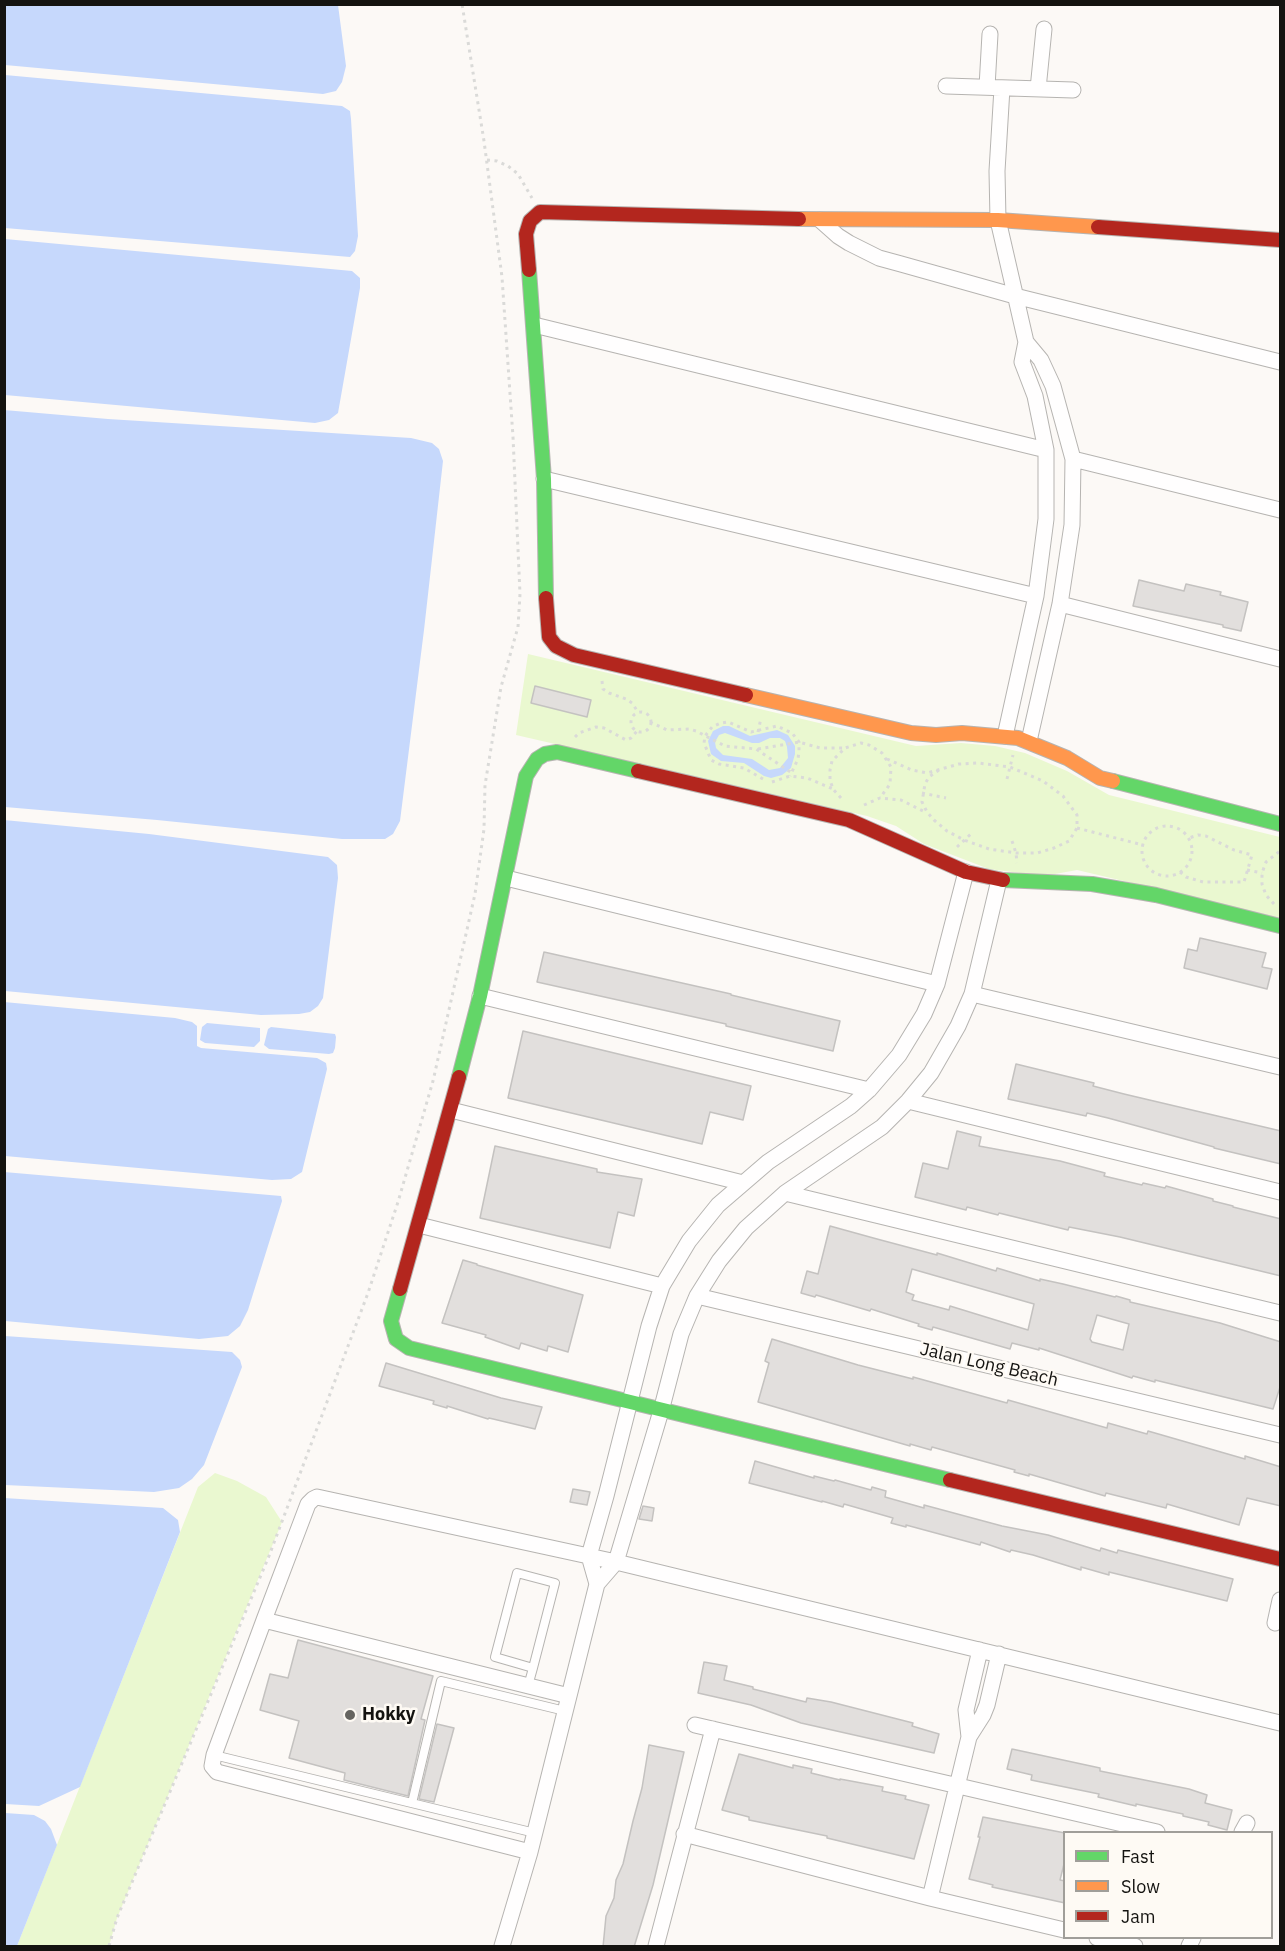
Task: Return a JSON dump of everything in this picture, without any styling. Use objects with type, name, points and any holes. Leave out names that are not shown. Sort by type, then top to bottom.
[{"type":"street","points":[[1038,89],[1044,29]]},
{"type":"street","points":[[990,34],[995,88],[998,220],[1026,342],[1022,362],[1035,396],[1046,450],[1046,519],[1035,596],[1005,736]]},
{"type":"street","points":[[946,86],[1072,90]]},
{"type":"street","points":[[1281,240],[998,220],[820,220],[540,212],[530,222],[526,234],[544,479],[547,627],[549,637],[556,646],[563,651],[602,662],[911,733],[936,735],[962,733],[1005,736],[1029,741],[1067,758],[1094,776],[1107,781],[1281,824]]},
{"type":"street","points":[[820,220],[838,236],[879,258],[1015,296],[1281,362]]},
{"type":"street","points":[[534,325],[1046,450]]},
{"type":"street","points":[[1026,342],[1041,360],[1053,386],[1072,459],[1072,525],[1060,604],[1029,741]]},
{"type":"street","points":[[1072,459],[1281,510]]},
{"type":"street","points":[[544,479],[1035,596]]},
{"type":"street","points":[[1060,604],[1281,659]]},
{"type":"street","points":[[1281,926],[1156,895],[1092,884],[999,880],[966,872],[849,820],[557,752],[545,754],[537,759],[526,776],[480,996],[451,1110],[391,1318],[396,1339],[409,1348],[661,1412],[1281,1559]]},
{"type":"street","points":[[597,1584],[589,1556],[648,1326],[662,1286],[690,1241],[718,1205],[768,1162],[827,1123],[869,1090],[899,1055],[924,1014],[937,984],[966,872]]},
{"type":"street","points":[[506,878],[937,984]]},
{"type":"street","points":[[502,1947],[535,1833],[597,1584],[616,1562],[661,1412],[681,1334],[697,1296],[719,1261],[746,1228],[785,1193],[882,1127],[908,1101],[936,1063],[958,1026],[972,994],[999,880]]},
{"type":"street","points":[[972,994],[1281,1067]]},
{"type":"street","points":[[480,996],[869,1090]]},
{"type":"street","points":[[908,1101],[1281,1192]]},
{"type":"street","points":[[451,1110],[743,1183]]},
{"type":"street","points":[[785,1193],[1281,1313]]},
{"type":"street","points":[[419,1225],[662,1286]]},
{"type":"street","name":"Jalan Long Beach","points":[[697,1296],[1281,1435]]},
{"type":"street","points":[[530,1852],[217,1772],[212,1766],[214,1755],[308,1504],[317,1497],[616,1562],[1281,1723]]},
{"type":"street","points":[[1275,1623],[1281,1600]]},
{"type":"street","points":[[264,1620],[528,1686],[567,1704]]},
{"type":"street","points":[[930,1898],[969,1737],[966,1710],[980,1650]]},
{"type":"street","points":[[969,1737],[987,1705],[999,1654]]},
{"type":"street","points":[[695,1725],[1149,1831]]},
{"type":"street","points":[[656,1947],[713,1729]]},
{"type":"street","points":[[684,1834],[930,1898],[1063,1930]]},
{"type":"street","points":[[1101,1939],[1135,1947]]},
{"type":"lane","points":[[528,1686],[533,1668],[555,1583],[517,1573],[495,1658],[533,1668]]},
{"type":"lane","points":[[412,1803],[441,1681],[567,1704]]},
{"type":"lane","points":[[214,1755],[535,1833]]},
{"type":"path","points":[[109,1947],[117,1918],[272,1548],[368,1293],[398,1202],[433,1081],[475,894],[484,829],[485,786],[501,687],[518,627],[520,594],[513,437],[502,288],[486,160],[462,4]]},
{"type":"path","points":[[486,160],[503,163],[518,174],[540,212]]},
{"type":"path","points":[[602,662],[603,689],[626,699],[638,712]]},
{"type":"path","points":[[638,731],[633,728],[631,719],[634,714],[644,712],[649,716],[651,722],[667,730],[689,729],[725,746],[756,749],[797,742],[820,748],[845,748]]},
{"type":"path","points":[[564,754],[573,739],[586,730],[596,727],[604,728],[626,740],[638,731],[646,730],[651,722]]},
{"type":"path","points":[[728,722],[751,732],[777,726],[792,734],[797,742],[798,759],[790,773],[772,782],[763,780],[744,768],[719,764],[711,760],[704,743],[707,737],[712,727],[721,723],[728,722]]},
{"type":"path","points":[[833,789],[830,771],[837,754],[852,744],[869,745],[876,748],[887,759],[912,770],[927,772],[969,764],[1010,766],[1043,781],[1063,796],[1077,815],[1077,828],[1069,841],[1037,853],[989,849],[947,831],[927,812],[901,800],[880,798]]},
{"type":"path","points":[[756,749],[790,773],[833,789],[845,801]]},
{"type":"path","points":[[863,805],[880,798],[890,784],[891,776],[887,759]]},
{"type":"path","points":[[1007,779],[1010,766]]},
{"type":"path","points":[[927,812],[922,802],[922,793],[929,777],[939,770]]},
{"type":"path","points":[[922,793],[946,798]]},
{"type":"path","points":[[1166,825],[1180,829],[1189,838],[1192,857],[1180,872],[1168,876],[1154,872],[1144,860],[1143,845],[1151,832],[1166,825]]},
{"type":"path","points":[[1077,828],[1143,845]]},
{"type":"path","points":[[1180,872],[1186,877],[1203,882],[1244,882],[1252,855],[1234,850],[1206,836],[1198,835],[1189,838]]},
{"type":"path","points":[[1280,907],[1272,903],[1266,895],[1262,884],[1262,873],[1266,862],[1281,852]]},
{"type":"path","points":[[1247,870],[1262,873]]},
{"type":"green space","points":[[528,654],[916,746],[961,743],[995,746],[1025,753],[1067,771],[1109,795],[1280,837],[1280,918],[1077,870],[1055,874],[1028,874],[989,869],[924,844],[896,826],[867,816],[516,735]]},
{"type":"green space","points":[[215,1473],[237,1481],[266,1497],[282,1522],[117,1918],[109,1946],[17,1946],[198,1487]]},
{"type":"water","points":[[4,5],[338,5],[346,66],[342,82],[336,91],[323,94],[5,65]]},
{"type":"water","points":[[5,75],[342,106],[350,111],[351,119],[358,236],[355,251],[350,257],[5,228]]},
{"type":"water","points":[[5,239],[352,271],[360,278],[360,288],[338,413],[329,420],[315,423],[5,395]]},
{"type":"water","points":[[4,410],[108,419],[411,438],[432,443],[439,449],[443,461],[424,630],[400,821],[393,834],[385,839],[342,839],[5,807]]},
{"type":"water","points":[[729,726],[750,736],[777,730],[788,735],[795,746],[791,768],[782,775],[771,778],[744,763],[721,761],[711,754],[708,741],[713,731]],"holes":[[[725,733],[752,743],[780,738],[785,741],[788,758],[780,768],[769,770],[752,759],[723,755],[716,748],[715,742],[719,735]]]},
{"type":"water","points":[[4,820],[149,834],[328,857],[337,865],[338,878],[323,998],[310,1012],[261,1015],[5,991]]},
{"type":"water","points":[[4,1002],[175,1018],[192,1022],[197,1026],[197,1046],[201,1048],[317,1058],[326,1063],[327,1069],[302,1172],[291,1179],[272,1180],[5,1156]]},
{"type":"water","points":[[207,1023],[260,1028],[260,1041],[254,1047],[205,1043],[200,1040],[202,1027]]},
{"type":"water","points":[[271,1027],[335,1034],[335,1048],[333,1053],[329,1054],[269,1049],[264,1045],[268,1029]]},
{"type":"water","points":[[4,1172],[281,1196],[282,1201],[248,1310],[240,1326],[228,1336],[199,1339],[5,1321]]},
{"type":"water","points":[[5,1336],[232,1352],[240,1360],[242,1367],[204,1465],[192,1479],[179,1488],[154,1492],[5,1485]]},
{"type":"water","points":[[4,1498],[163,1508],[178,1520],[180,1532],[80,1787],[39,1806],[5,1804]]},
{"type":"water","points":[[5,1813],[34,1815],[45,1821],[57,1845],[17,1946],[5,1946]]},
{"type":"building","points":[[1139,580],[1184,591],[1186,584],[1221,592],[1220,595],[1248,602],[1241,631],[1133,606]]},
{"type":"building","points":[[535,686],[591,700],[587,717],[531,703]]},
{"type":"building","points":[[1200,938],[1266,953],[1262,967],[1272,969],[1267,989],[1184,968],[1188,949],[1197,951]]},
{"type":"building","points":[[544,952],[840,1021],[833,1051],[726,1026],[726,1024],[537,982]]},
{"type":"building","points":[[523,1031],[751,1086],[743,1120],[710,1112],[702,1144],[508,1098]]},
{"type":"building","points":[[1016,1064],[1094,1083],[1093,1086],[1124,1094],[1281,1131],[1281,1164],[1087,1113],[1086,1116],[1008,1099]]},
{"type":"building","points":[[957,1131],[981,1137],[979,1146],[1060,1161],[1105,1173],[1104,1176],[1142,1185],[1143,1183],[1165,1188],[1166,1186],[1281,1219],[1281,1276],[1120,1237],[1069,1227],[1068,1230],[999,1213],[998,1215],[967,1207],[966,1210],[915,1197],[923,1163],[948,1169]]},
{"type":"building","points":[[495,1146],[597,1169],[597,1172],[642,1179],[634,1216],[618,1212],[610,1248],[480,1218]]},
{"type":"building","points":[[830,1226],[937,1255],[937,1253],[996,1271],[997,1268],[1040,1281],[1040,1279],[1116,1296],[1130,1300],[1130,1302],[1220,1323],[1281,1342],[1281,1384],[1273,1409],[1155,1380],[1155,1382],[1133,1376],[1132,1378],[1039,1348],[1039,1350],[1012,1343],[1010,1349],[933,1327],[932,1330],[918,1326],[919,1324],[871,1309],[870,1311],[816,1295],[815,1297],[801,1293],[807,1271],[818,1274]],"holes":[[[912,1269],[1034,1304],[1028,1330],[950,1306],[949,1310],[912,1300],[914,1295],[906,1292]],[[1097,1315],[1129,1324],[1123,1350],[1092,1342],[1090,1339]]]},
{"type":"building","points":[[463,1260],[583,1295],[568,1352],[548,1346],[547,1351],[521,1343],[519,1349],[485,1337],[486,1335],[442,1323]]},
{"type":"building","points":[[772,1339],[858,1365],[913,1379],[913,1377],[1007,1403],[1008,1400],[1107,1428],[1108,1423],[1147,1434],[1148,1431],[1281,1467],[1281,1506],[1247,1498],[1239,1525],[1167,1504],[1166,1508],[1106,1493],[1105,1496],[932,1447],[931,1450],[910,1444],[910,1446],[758,1402],[769,1363],[765,1361]]},
{"type":"building","points":[[386,1363],[501,1398],[542,1407],[535,1429],[488,1419],[447,1406],[447,1408],[433,1404],[434,1401],[379,1386]]},
{"type":"building","points":[[755,1461],[814,1478],[814,1476],[835,1480],[871,1490],[872,1487],[886,1491],[885,1497],[924,1508],[924,1505],[1002,1526],[1048,1535],[1100,1551],[1101,1548],[1117,1553],[1118,1550],[1233,1579],[1227,1601],[1109,1572],[1109,1575],[1081,1567],[1081,1570],[1033,1555],[1011,1550],[1010,1552],[981,1542],[980,1545],[906,1525],[906,1527],[891,1523],[893,1518],[844,1504],[843,1507],[749,1483]]},
{"type":"building","points":[[573,1489],[590,1492],[587,1505],[570,1502]]},
{"type":"building","points":[[643,1506],[654,1508],[652,1521],[639,1519]]},
{"type":"building","name":"Hokky","points":[[298,1640],[433,1676],[421,1719],[425,1720],[408,1796],[344,1780],[345,1773],[289,1758],[299,1721],[260,1710],[270,1674],[288,1678]]},
{"type":"building","points":[[704,1662],[727,1666],[724,1680],[753,1687],[753,1689],[806,1702],[807,1698],[831,1702],[913,1723],[912,1726],[939,1734],[934,1753],[801,1723],[751,1705],[698,1693]]},
{"type":"building","points":[[437,1724],[454,1728],[434,1802],[419,1799]]},
{"type":"building","points":[[649,1745],[684,1752],[653,1885],[634,1947],[603,1947],[606,1916],[614,1898],[616,1880],[623,1864],[642,1788]]},
{"type":"building","points":[[1012,1749],[1207,1795],[1205,1803],[1232,1810],[1227,1830],[1208,1825],[1209,1822],[1183,1816],[1183,1814],[1136,1804],[1136,1806],[1098,1797],[1099,1794],[1031,1780],[1032,1775],[1007,1769]]},
{"type":"building","points":[[739,1754],[793,1768],[793,1765],[812,1769],[811,1773],[840,1780],[883,1787],[882,1791],[906,1796],[905,1799],[929,1805],[914,1859],[827,1838],[827,1836],[749,1820],[749,1817],[722,1810]]},
{"type":"building","points":[[983,1817],[1063,1833],[1063,1868],[1060,1880],[1063,1881],[1063,1903],[992,1887],[993,1885],[969,1879],[980,1837],[978,1837]]},
{"type":"traffic: fast","points":[[529,270],[544,479],[546,598]]},
{"type":"traffic: fast","points":[[459,1077],[480,996],[526,776],[537,759],[545,754],[557,752],[638,771]]},
{"type":"traffic: fast","points":[[1113,781],[1280,824]]},
{"type":"traffic: fast","points":[[1003,880],[1092,884],[1156,895],[1280,926]]},
{"type":"traffic: fast","points":[[400,1289],[391,1321],[396,1339],[409,1348],[950,1480]]},
{"type":"traffic: slow","points":[[799,219],[998,220],[1098,227]]},
{"type":"traffic: slow","points":[[746,695],[911,733],[936,735],[962,733],[1018,738],[1067,758],[1100,778],[1113,781]]},
{"type":"traffic: jam","points":[[529,270],[526,234],[530,221],[540,212],[799,219]]},
{"type":"traffic: jam","points":[[1098,227],[1280,240]]},
{"type":"traffic: jam","points":[[546,598],[549,637],[556,646],[574,655],[746,695]]},
{"type":"traffic: jam","points":[[638,771],[849,820],[966,872],[1003,880]]},
{"type":"traffic: jam","points":[[400,1289],[459,1077]]},
{"type":"traffic: jam","points":[[950,1480],[1280,1559]]},
{"type":"place","name":"Hokky","points":[[350,1715]]}]
